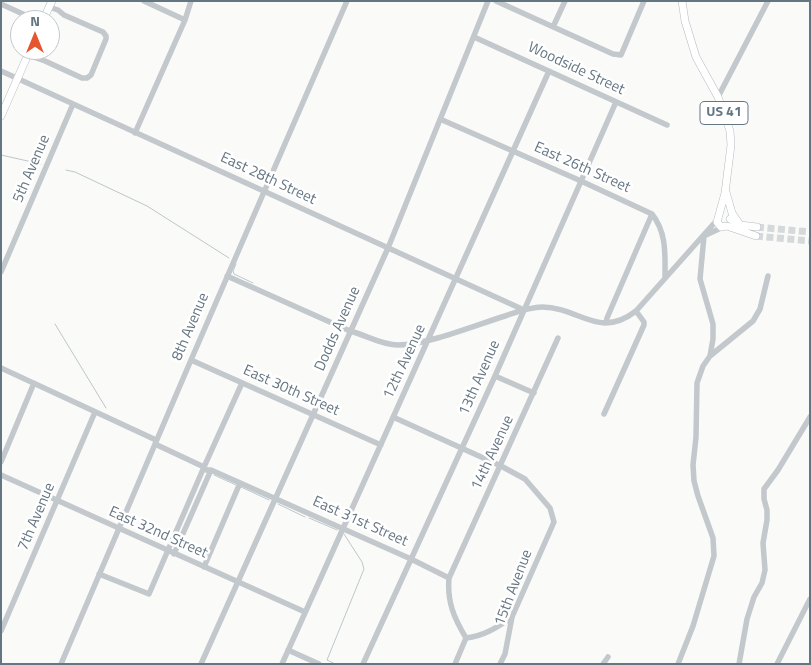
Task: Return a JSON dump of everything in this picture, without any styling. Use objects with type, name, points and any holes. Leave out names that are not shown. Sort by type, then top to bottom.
[{"type":"main road","name":"US 41","points":[[683,2],[686,27],[696,57],[718,97],[730,131],[731,145],[725,191],[717,219]]},
{"type":"main road","points":[[1,116],[26,60]]},
{"type":"main road","name":"US 41","points":[[725,191],[727,222]]},
{"type":"main road","points":[[725,191],[732,213],[740,225]]},
{"type":"main road","points":[[756,236],[727,222],[721,215],[717,219],[718,224],[727,222],[757,227]]},
{"type":"street","points":[[144,1],[185,20]]},
{"type":"street","points":[[135,133],[185,20],[191,1]]},
{"type":"street","name":"8th Avenue","points":[[61,664],[347,1]]},
{"type":"street","name":"Dodds Avenue","points":[[201,664],[388,248],[488,1]]},
{"type":"street","points":[[496,1],[613,54],[621,55],[644,1]]},
{"type":"street","points":[[553,27],[565,1]]},
{"type":"street","points":[[718,97],[768,1]]},
{"type":"street","points":[[1,4],[14,10]]},
{"type":"street","points":[[43,60],[82,78],[88,78],[106,39],[103,32],[64,16],[60,12]]},
{"type":"street","name":"Woodside Street","points":[[474,37],[667,125]]},
{"type":"street","name":"12th Avenue","points":[[282,664],[549,71]]},
{"type":"street","name":"East 28th Street","points":[[1,72],[524,310]]},
{"type":"street","name":"13th Avenue","points":[[363,664],[495,376],[616,102]]},
{"type":"street","name":"5th Avenue","points":[[1,272],[73,104]]},
{"type":"street","name":"East 26th Street","points":[[440,119],[652,214]]},
{"type":"street","points":[[606,324],[652,214],[658,222],[665,241],[664,278]]},
{"type":"street","points":[[227,276],[350,330],[396,346],[429,340],[524,310],[541,307],[557,308],[596,323],[606,324],[620,321],[636,311],[717,219]]},
{"type":"street","points":[[704,236],[727,222]]},
{"type":"street","points":[[704,236],[700,279],[712,324],[713,339],[710,356]]},
{"type":"street","points":[[678,664],[693,626],[714,556],[713,538],[694,481],[697,383],[710,356],[754,320],[760,309],[768,276]]},
{"type":"street","points":[[604,414],[644,325],[636,311]]},
{"type":"street","name":"14th Avenue","points":[[449,578],[558,338]]},
{"type":"street","name":"East 30th Street","points":[[191,360],[381,445]]},
{"type":"street","name":"East 31st Street","points":[[1,368],[156,442],[204,467],[206,470],[211,470],[275,498],[449,578]]},
{"type":"street","points":[[495,376],[534,393]]},
{"type":"street","points":[[1,462],[34,383]]},
{"type":"street","points":[[171,552],[204,467],[242,383]]},
{"type":"street","name":"7th Avenue","points":[[1,631],[95,412]]},
{"type":"street","points":[[393,417],[501,466]]},
{"type":"street","points":[[739,664],[747,619],[754,597],[762,583],[764,570],[763,543],[767,515],[764,489],[778,470],[810,417]]},
{"type":"street","name":"15th Avenue","points":[[500,664],[512,617],[554,522],[550,508],[526,479],[501,466]]},
{"type":"street","points":[[99,574],[148,594],[211,470]]},
{"type":"street","name":"East 32nd Street","points":[[1,476],[304,612]]},
{"type":"street","points":[[204,567],[240,483]]},
{"type":"street","points":[[449,578],[450,606],[455,620],[466,638]]},
{"type":"street","points":[[777,664],[810,599]]},
{"type":"street","points":[[466,638],[476,637],[495,629],[512,617]]},
{"type":"street","points":[[455,664],[466,638]]},
{"type":"street","points":[[288,650],[319,664]]},
{"type":"street","points":[[603,664],[608,657]]},
{"type":"waterway","points":[[1,155],[41,164]]},
{"type":"waterway","points":[[66,170],[75,172],[147,206],[229,258]]},
{"type":"waterway","points":[[236,264],[233,271],[234,274],[253,283]]},
{"type":"waterway","points":[[55,324],[106,408]]},
{"type":"waterway","points":[[214,475],[236,485]]},
{"type":"waterway","points":[[241,487],[269,500]]},
{"type":"waterway","points":[[278,504],[305,517]]},
{"type":"waterway","points":[[309,518],[337,530]]},
{"type":"waterway","points":[[335,664],[327,660],[364,569],[362,562],[344,534]]},
{"type":"tunnel","points":[[757,227],[810,232]]},
{"type":"tunnel","points":[[756,236],[810,241]]}]
